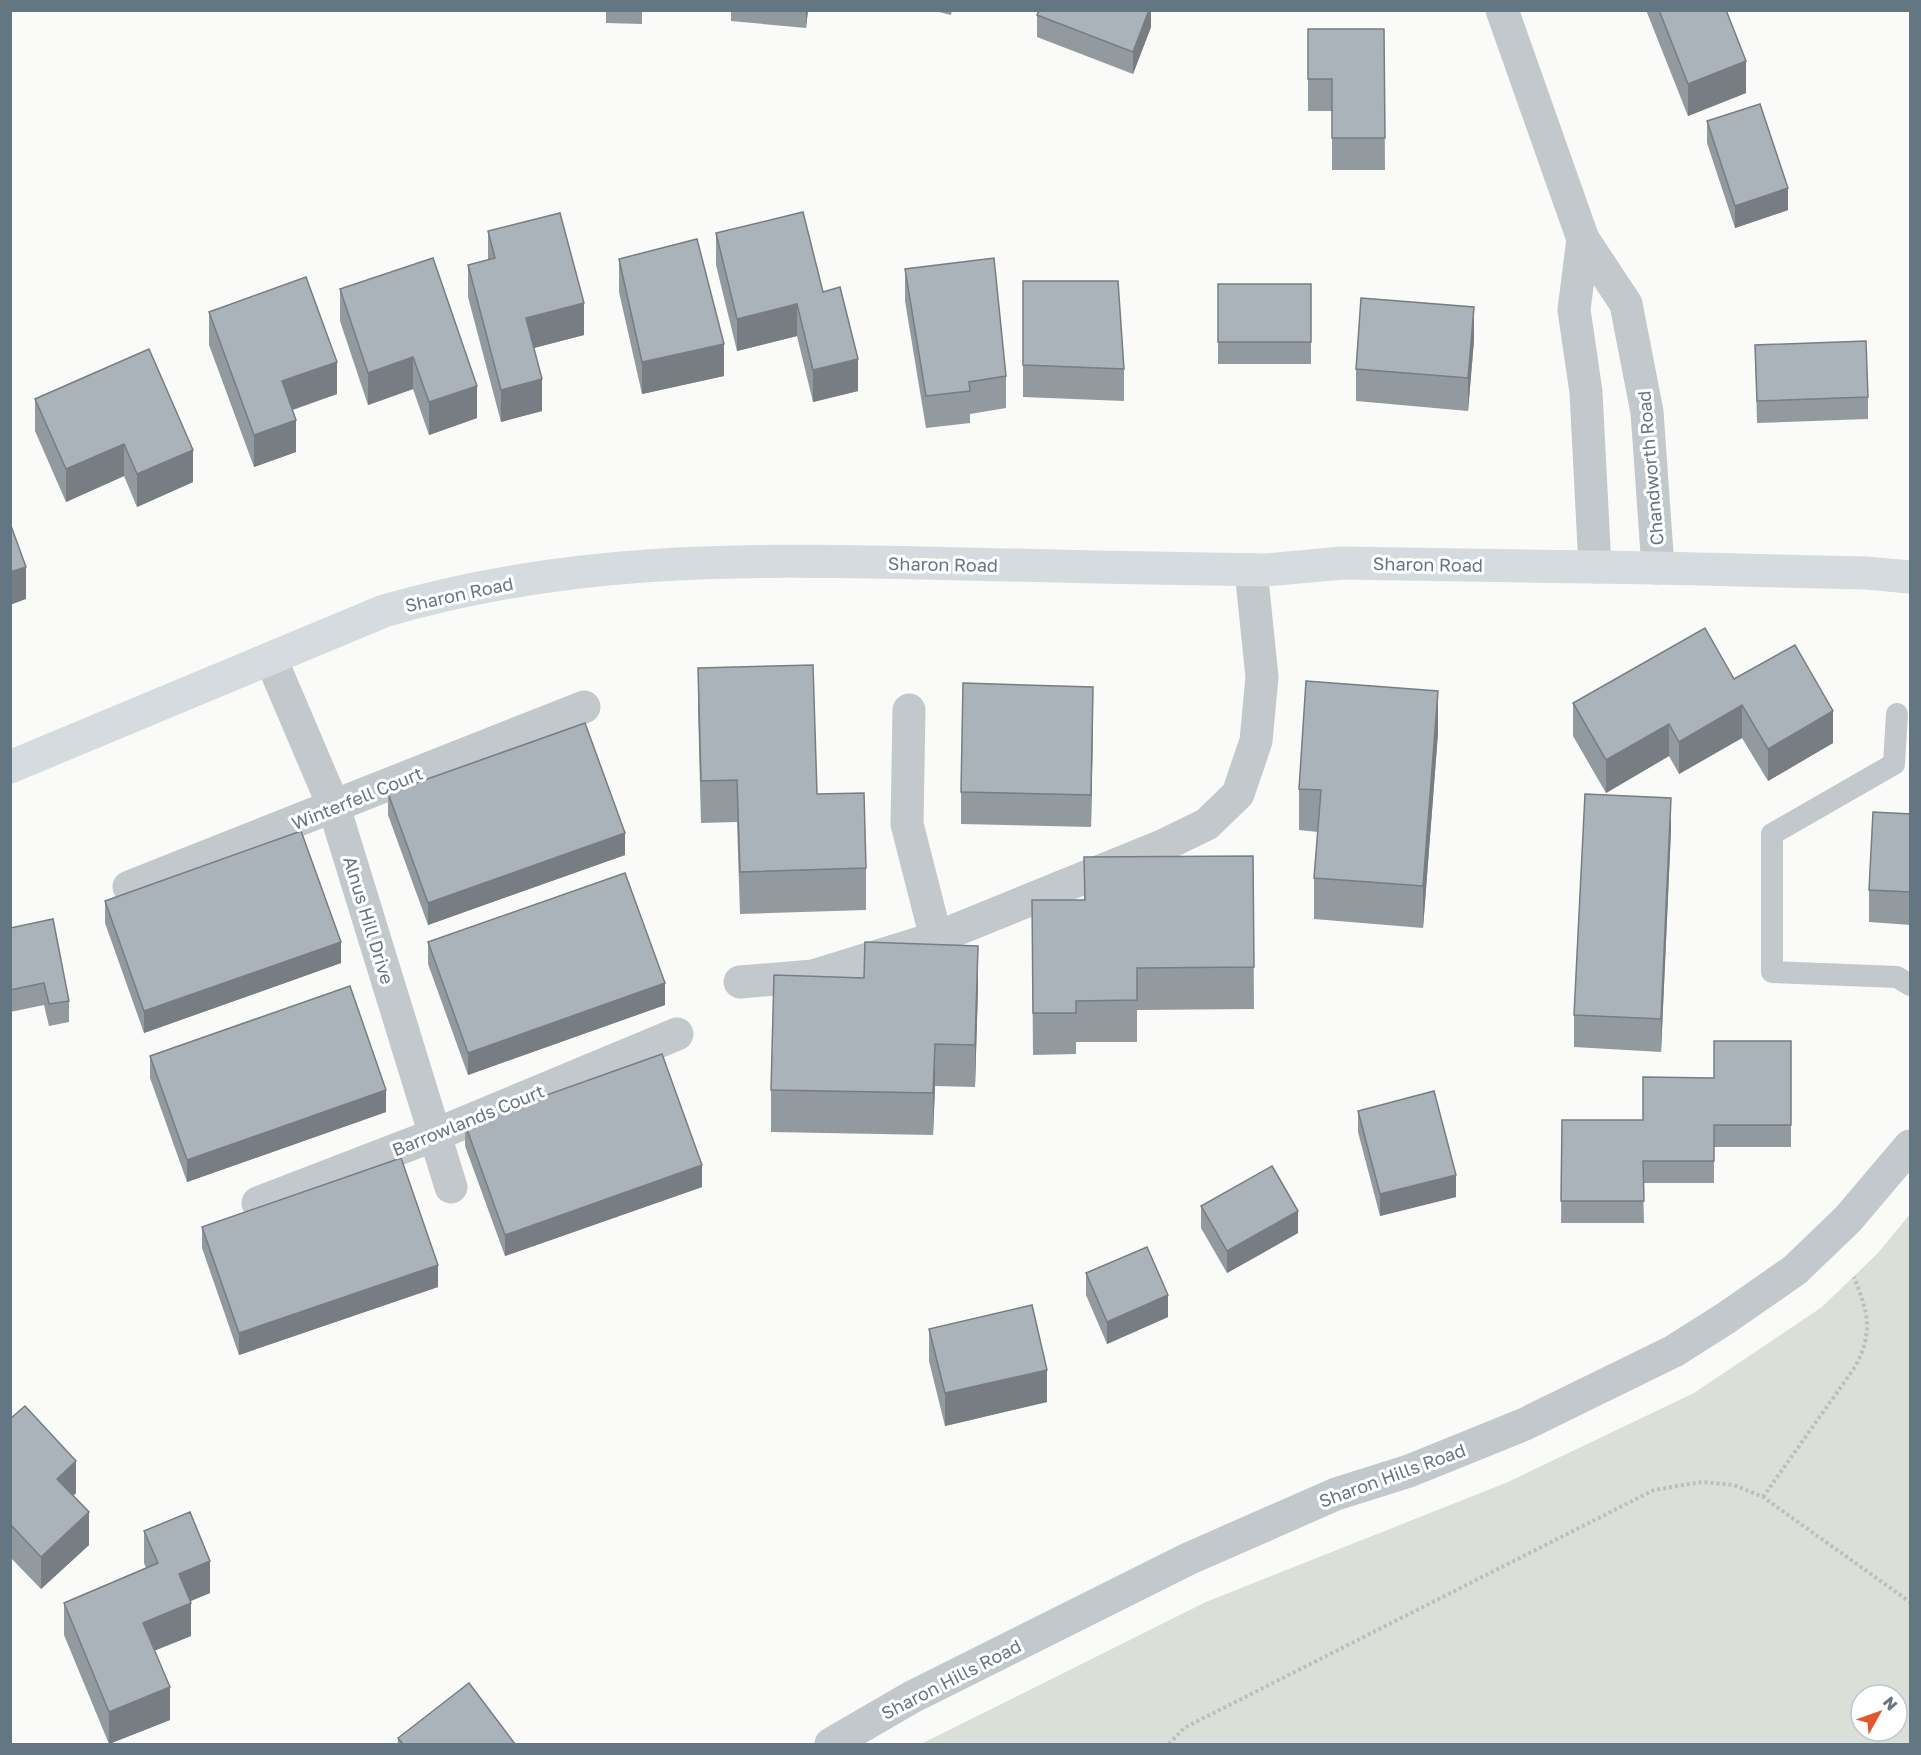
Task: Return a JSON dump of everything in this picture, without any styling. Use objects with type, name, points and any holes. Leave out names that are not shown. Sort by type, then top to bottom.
[{"type":"main road","name":"Sharon Road","points":[[10,768],[384,611],[445,593],[587,570],[664,563],[777,560],[1251,570],[1342,563],[1866,573],[1911,577]]},
{"type":"street","name":"Chandworth Road","points":[[1502,10],[1583,239],[1626,304],[1647,412],[1658,568]]},
{"type":"street","name":"Chandworth Road","points":[[1583,239],[1574,310],[1586,392],[1595,567]]},
{"type":"street","points":[[740,982],[813,976],[936,938],[1151,850],[1207,824],[1238,794],[1256,741],[1262,677],[1251,570]]},
{"type":"street","name":"Alnus Hill Drive","points":[[271,659],[334,807],[452,1187]]},
{"type":"street","name":"Winterfell Court","points":[[129,887],[584,707]]},
{"type":"street","points":[[909,710],[907,824],[936,938]]},
{"type":"street","name":"Barrowlands Court","points":[[258,1203],[437,1134],[677,1034]]},
{"type":"street","name":"Sharon Hills Road","points":[[831,1744],[912,1697],[1188,1559],[1336,1494],[1409,1471],[1525,1424],[1674,1351],[1795,1270],[1848,1219],[1911,1146]]},
{"type":"lane","points":[[1897,714],[1894,764],[1772,834],[1772,972],[1898,977],[1911,985]]},
{"type":"path","points":[[1763,1497],[1855,1367],[1865,1347],[1869,1330],[1864,1301],[1854,1277]]},
{"type":"path","points":[[1169,1744],[1184,1728],[1654,1490],[1702,1482],[1734,1485],[1763,1497],[1911,1602]]},
{"type":"shaded area","points":[[1910,1214],[1910,1744],[921,1744],[1206,1602],[1508,1482],[1694,1393],[1822,1307],[1878,1253]]},
{"type":"building","points":[[1039,10],[1149,10],[1133,52],[1037,15]]},
{"type":"building","points":[[1659,10],[1726,10],[1746,61],[1688,84]]},
{"type":"building","points":[[1308,29],[1384,29],[1385,138],[1332,138],[1332,79],[1308,79]]},
{"type":"building","points":[[1760,104],[1788,188],[1735,206],[1707,121]]},
{"type":"building","points":[[803,212],[823,292],[840,287],[858,359],[813,370],[797,304],[737,319],[716,233]]},
{"type":"building","points":[[560,213],[584,303],[526,318],[542,379],[501,390],[468,265],[495,258],[488,231]]},
{"type":"building","points":[[697,239],[724,344],[642,362],[619,259]]},
{"type":"building","points":[[433,258],[477,386],[429,402],[413,357],[368,373],[340,289]]},
{"type":"building","points":[[994,258],[1006,376],[969,382],[970,391],[926,396],[905,269]]},
{"type":"building","points":[[306,277],[337,362],[282,381],[296,420],[254,435],[209,312]]},
{"type":"building","points":[[1023,281],[1118,281],[1124,369],[1023,365]]},
{"type":"building","points":[[1218,284],[1311,284],[1311,342],[1218,342]]},
{"type":"building","points":[[1361,298],[1474,307],[1468,378],[1356,369]]},
{"type":"building","points":[[1866,341],[1868,397],[1757,401],[1755,345]]},
{"type":"building","points":[[149,349],[193,450],[137,474],[124,444],[66,469],[35,399]]},
{"type":"building","points":[[10,523],[26,567],[10,572]]},
{"type":"building","points":[[1705,628],[1734,679],[1795,645],[1833,711],[1768,749],[1742,705],[1679,742],[1669,724],[1606,760],[1573,703]]},
{"type":"building","points":[[813,665],[817,794],[864,793],[866,868],[740,872],[737,780],[701,781],[698,668]]},
{"type":"building","points":[[1306,681],[1438,691],[1423,886],[1314,878],[1321,790],[1299,789]]},
{"type":"building","points":[[963,683],[1093,687],[1091,795],[961,792]]},
{"type":"building","points":[[585,723],[625,833],[428,903],[388,793]]},
{"type":"building","points":[[1585,794],[1671,798],[1661,1019],[1574,1015]]},
{"type":"building","points":[[1873,812],[1911,814],[1911,892],[1869,890]]},
{"type":"building","points":[[301,831],[341,942],[144,1011],[105,901]]},
{"type":"building","points":[[1253,856],[1254,967],[1137,968],[1137,1000],[1076,1001],[1076,1013],[1033,1013],[1032,900],[1085,900],[1084,857]]},
{"type":"building","points":[[625,873],[665,983],[468,1053],[428,942]]},
{"type":"building","points":[[53,919],[69,1001],[49,1004],[44,983],[10,990],[10,928]]},
{"type":"building","points":[[865,942],[978,946],[975,1045],[935,1044],[933,1093],[771,1090],[774,975],[864,978]]},
{"type":"building","points":[[350,986],[386,1090],[187,1160],[150,1056]]},
{"type":"building","points":[[1714,1041],[1791,1041],[1791,1125],[1714,1125],[1714,1161],[1643,1161],[1644,1201],[1561,1201],[1562,1120],[1643,1120],[1643,1077],[1714,1078]]},
{"type":"building","points":[[662,1054],[702,1165],[505,1235],[465,1124]]},
{"type":"building","points":[[1434,1091],[1456,1175],[1380,1194],[1358,1111]]},
{"type":"building","points":[[401,1158],[438,1265],[239,1333],[202,1227]]},
{"type":"building","points":[[1272,1166],[1298,1211],[1227,1251],[1201,1206]]},
{"type":"building","points":[[1147,1247],[1168,1295],[1107,1322],[1086,1273]]},
{"type":"building","points":[[1032,1305],[1047,1370],[945,1393],[929,1329]]},
{"type":"building","points":[[25,1406],[76,1461],[57,1479],[89,1512],[41,1557],[10,1524],[10,1419]]},
{"type":"building","points":[[190,1512],[210,1561],[179,1574],[191,1603],[143,1623],[170,1687],[109,1712],[64,1603],[158,1563],[144,1531]]},
{"type":"building","points":[[469,1683],[515,1744],[403,1744],[398,1738]]}]
